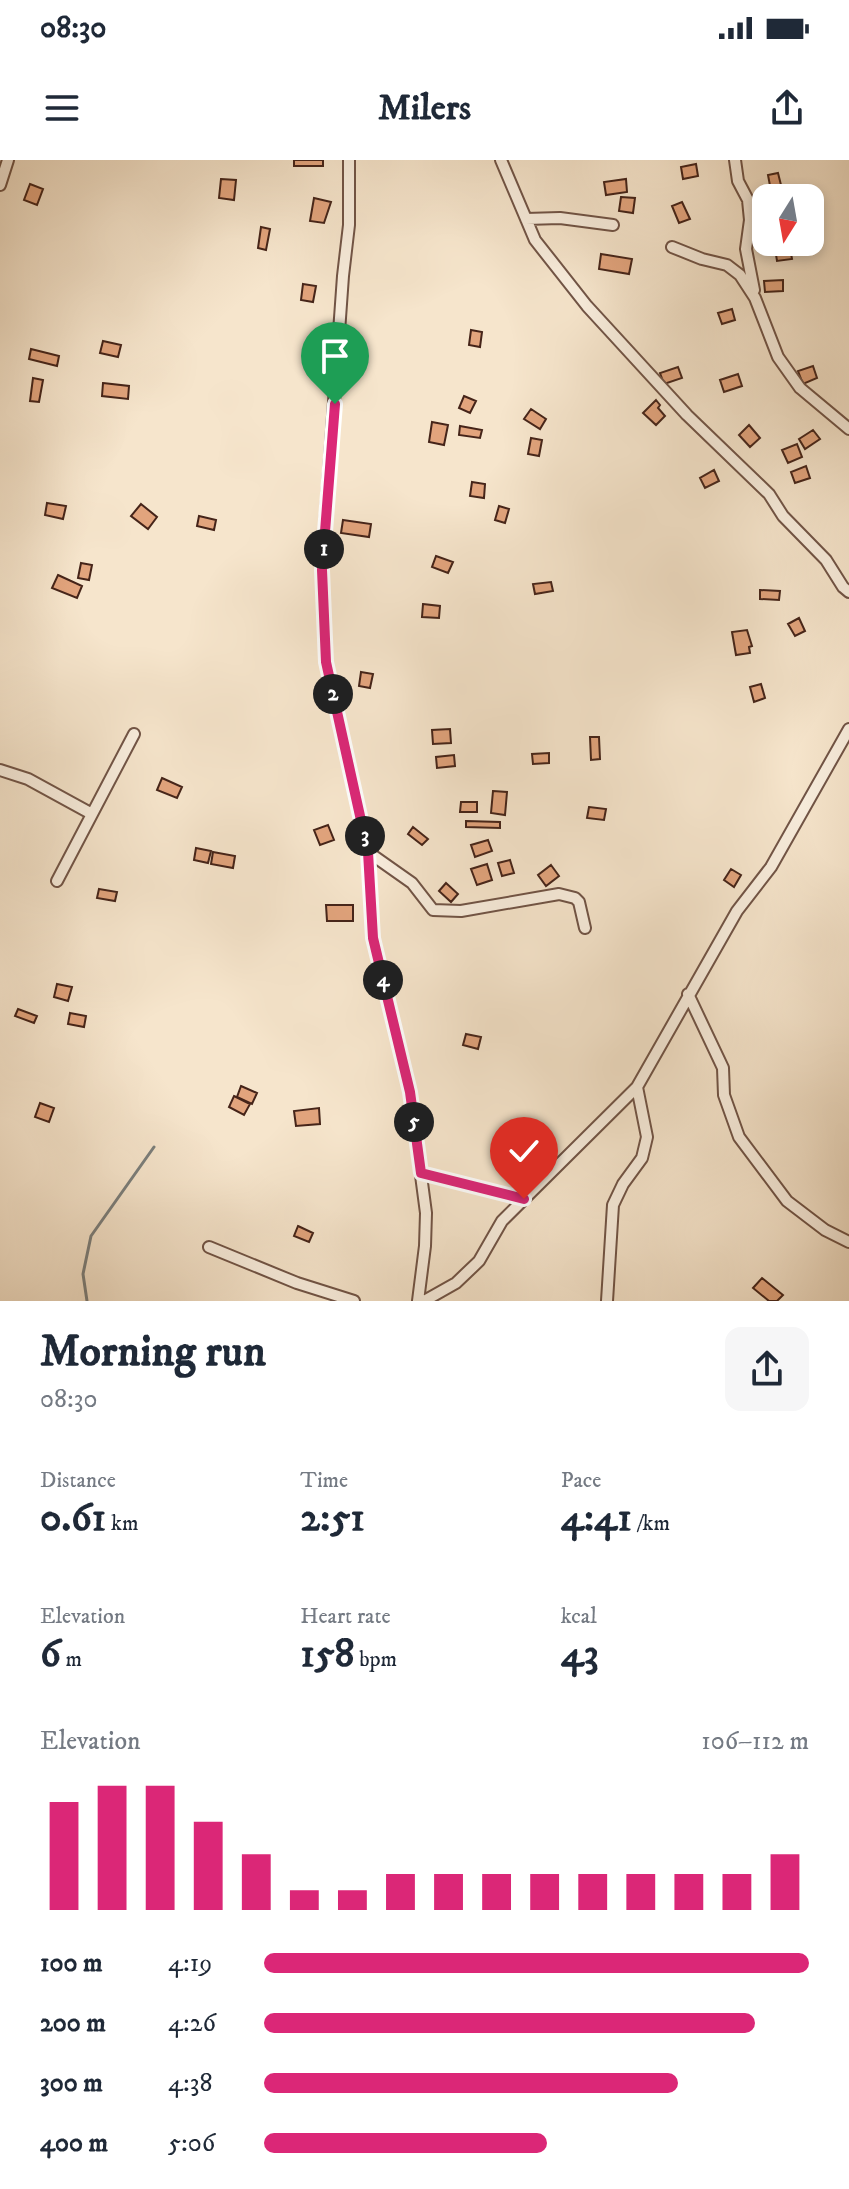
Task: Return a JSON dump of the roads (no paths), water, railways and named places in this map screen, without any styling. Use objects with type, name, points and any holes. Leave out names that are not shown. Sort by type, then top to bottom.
[{"type":"street","points":[[0,185],[8,160]]},
{"type":"street","points":[[349,160],[349,225],[322,570],[326,662],[368,852],[373,938],[410,1092],[426,1224],[421,1301]]},
{"type":"street","points":[[501,160],[535,240],[587,306],[687,415],[769,494],[783,516],[826,560],[849,592]]},
{"type":"street","points":[[735,160],[738,181],[748,200],[747,265],[755,298],[778,357],[800,388],[849,429]]},
{"type":"street","points":[[526,219],[560,218],[613,225]]},
{"type":"street","points":[[672,247],[727,265],[740,275],[755,298]]},
{"type":"street","points":[[421,1301],[456,1283],[479,1261],[502,1221],[637,1087],[737,911],[771,867],[849,729]]},
{"type":"street","points":[[57,881],[134,734]]},
{"type":"street","points":[[0,770],[28,779],[92,814]]},
{"type":"street","points":[[368,852],[412,883],[433,910],[461,911],[559,894],[579,902],[585,928]]},
{"type":"street","points":[[688,994],[723,1068],[724,1095],[739,1137],[787,1201],[825,1230],[849,1242]]},
{"type":"street","points":[[607,1301],[613,1205],[623,1184],[642,1158],[647,1137],[637,1087]]},
{"type":"street","points":[[421,1173],[524,1199]]},
{"type":"street","points":[[209,1247],[297,1283],[354,1301]]},
{"type":"waterway","points":[[87,1301],[83,1274],[91,1236],[154,1147]]}]
